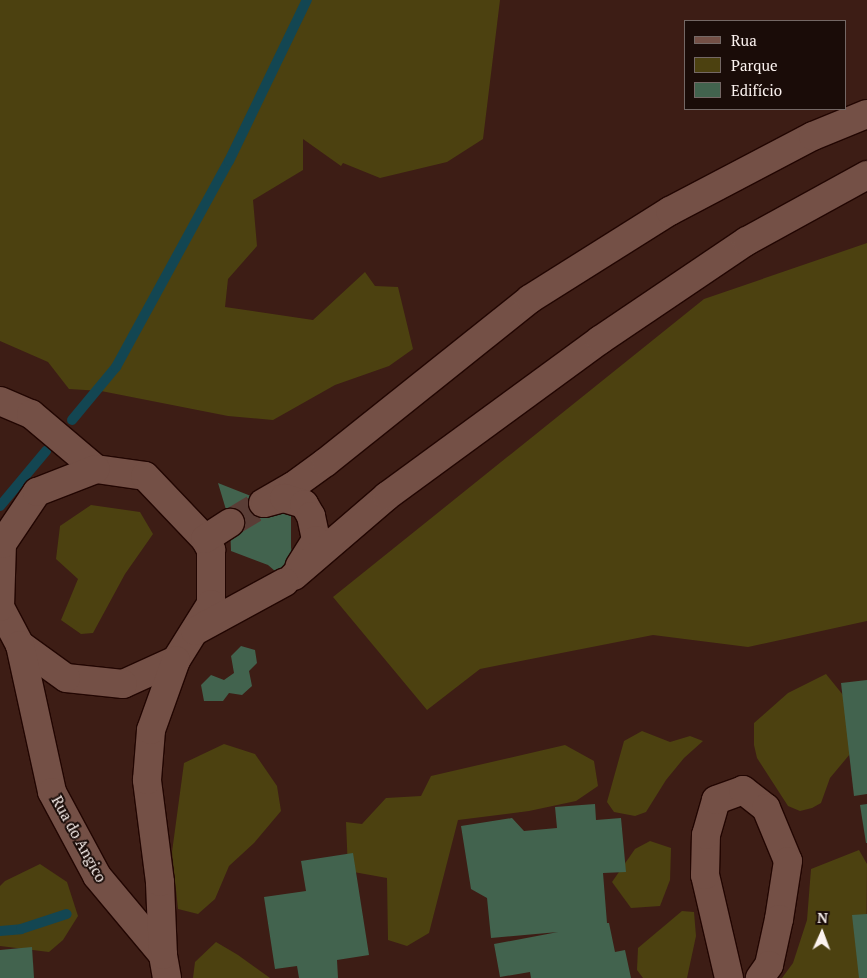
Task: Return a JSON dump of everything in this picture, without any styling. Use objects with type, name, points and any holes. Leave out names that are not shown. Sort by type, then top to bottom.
[{"type":"street","points":[[289,579],[316,540],[311,516],[304,504],[284,498],[263,503],[293,486],[326,462],[530,299],[670,211],[812,136],[867,114]]},
{"type":"street","points":[[194,632],[289,579],[387,496],[600,340],[747,241],[867,175]]},
{"type":"street","points":[[0,401],[31,414],[96,469]]},
{"type":"street","points":[[176,660],[123,684],[66,678],[20,644],[0,607],[1,543],[37,492],[96,469],[145,476],[205,539],[230,523]]},
{"type":"street","name":"Rua do Angico","points":[[165,967],[160,882],[147,780],[151,730],[176,660],[211,604],[211,550],[205,539]]},
{"type":"street","name":"Rua do Angico","points":[[20,644],[52,792],[97,876],[165,967]]},
{"type":"street","points":[[729,978],[706,876],[706,835],[716,800],[743,790],[766,808],[788,861],[769,966],[760,978]]},
{"type":"green space","points":[[0,0],[500,0],[483,139],[447,162],[380,178],[343,163],[341,166],[303,139],[303,170],[253,200],[257,246],[228,279],[225,307],[313,320],[365,272],[375,286],[398,287],[413,349],[389,366],[335,385],[273,420],[228,416],[101,391],[69,389],[48,362],[0,341]]},
{"type":"green space","points":[[867,243],[867,621],[748,647],[653,635],[480,669],[427,710],[333,597],[704,299]]},
{"type":"green space","points":[[91,505],[140,512],[153,534],[125,574],[93,633],[81,634],[61,620],[78,579],[56,559],[60,526]]},
{"type":"green space","points":[[826,674],[856,711],[855,748],[830,778],[821,803],[800,811],[788,806],[757,758],[754,745],[754,723],[788,693]]},
{"type":"green space","points":[[642,731],[670,742],[690,736],[703,741],[684,758],[666,780],[646,812],[635,816],[614,812],[607,802],[624,741]]},
{"type":"green space","points":[[224,744],[255,754],[277,786],[281,811],[254,843],[229,866],[215,899],[198,914],[178,909],[172,852],[184,763]]},
{"type":"green space","points":[[565,745],[594,761],[598,786],[576,801],[529,811],[458,820],[429,933],[407,946],[388,940],[387,878],[348,871],[346,822],[362,824],[386,798],[421,796],[431,776]]},
{"type":"green space","points":[[650,841],[671,848],[670,880],[660,906],[631,908],[612,882],[635,849]]},
{"type":"green space","points":[[859,850],[867,864],[866,978],[782,978],[793,963],[807,920],[811,869]]},
{"type":"green space","points":[[40,864],[67,882],[78,916],[63,940],[49,952],[0,946],[0,886],[5,881]]},
{"type":"green space","points":[[682,911],[694,912],[696,936],[687,978],[643,978],[637,970],[638,948]]},
{"type":"green space","points":[[216,942],[270,978],[193,978],[195,962]]},
{"type":"building","points":[[218,483],[291,512],[291,547],[296,589],[268,565],[231,551],[230,523]]},
{"type":"building","points":[[241,646],[255,650],[257,663],[249,671],[252,686],[242,695],[229,693],[223,701],[204,701],[201,685],[211,675],[224,680],[234,673],[231,656]]},
{"type":"building","points":[[867,680],[867,794],[854,796],[841,683]]},
{"type":"building","points":[[595,804],[596,820],[621,818],[626,872],[603,873],[607,923],[609,923],[615,952],[625,950],[631,978],[531,978],[530,972],[500,977],[494,944],[558,932],[491,938],[487,898],[471,889],[461,826],[512,818],[524,831],[557,828],[555,807]]},
{"type":"building","points":[[867,804],[867,843],[866,843],[860,805]]},
{"type":"building","points":[[353,853],[369,955],[337,960],[338,978],[299,978],[297,966],[275,969],[264,897],[306,891],[301,861]]},
{"type":"building","points":[[867,914],[867,978],[859,978],[852,915]]},
{"type":"building","points":[[32,947],[34,978],[0,978],[0,950]]},
{"type":"waterway","points":[[72,420],[116,367],[229,161],[307,0]]},
{"type":"waterway","points":[[0,506],[46,451]]},
{"type":"waterway","points":[[0,931],[21,929],[67,914]]},
{"type":"tunnel","points":[[230,523],[263,503]]}]
